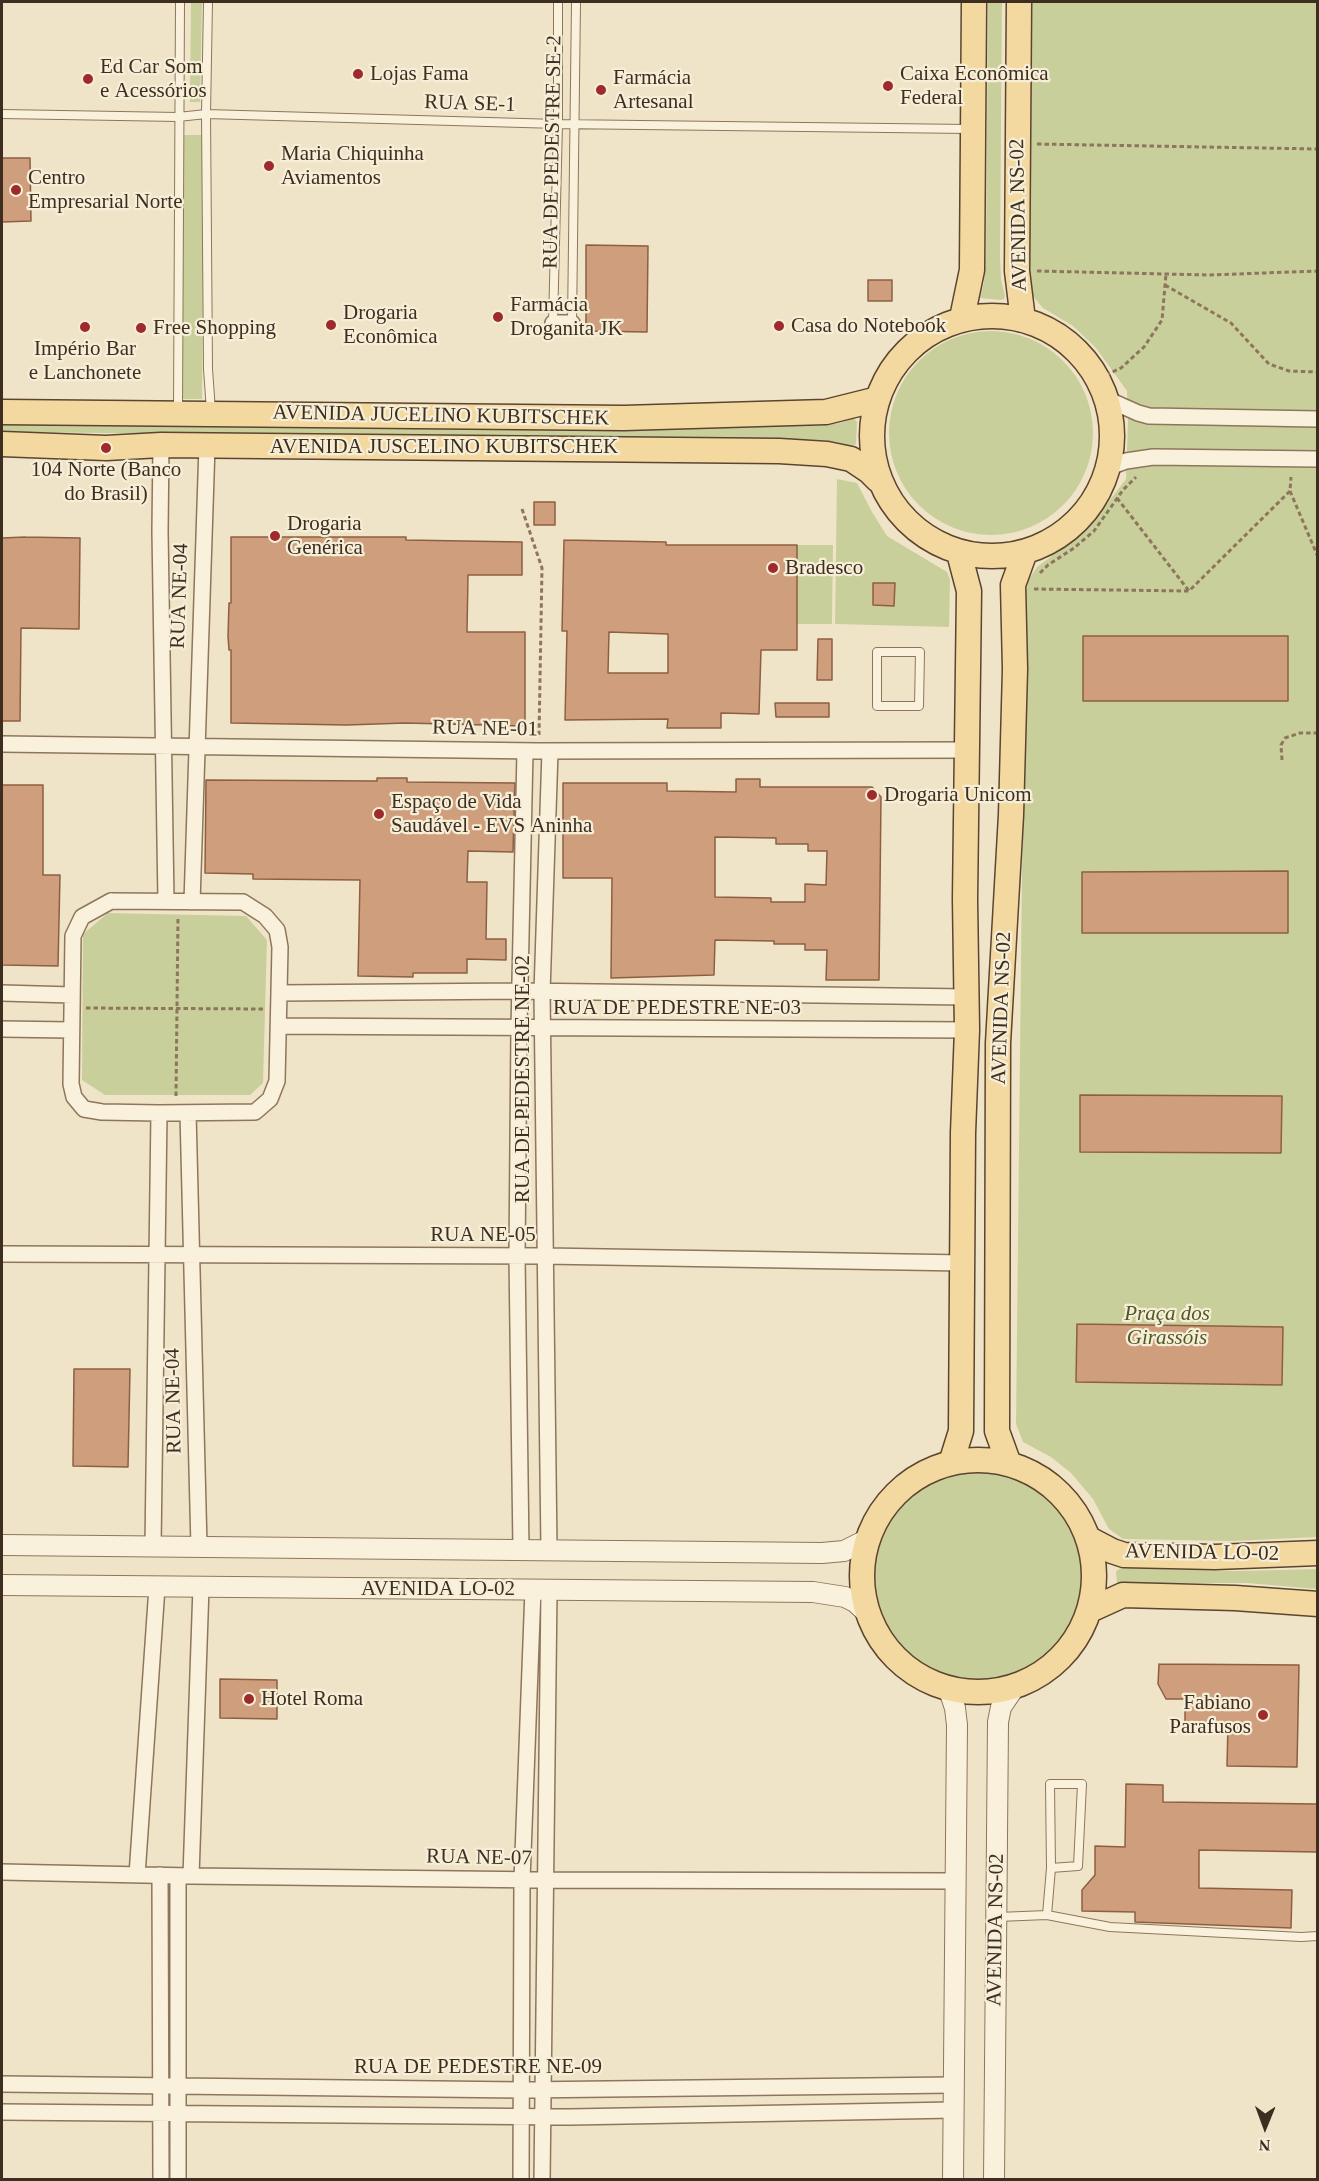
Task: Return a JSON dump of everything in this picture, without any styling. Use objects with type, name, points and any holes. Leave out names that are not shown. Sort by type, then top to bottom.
[{"type":"main road","points":[[962,318],[972,270],[974,2]]},
{"type":"main road","name":"AVENIDA NS-02","points":[[1019,2],[1017,271],[1023,320]]},
{"type":"main road","points":[[992,316],[1023,320],[1055,333],[1078,351],[1099,378],[1109,400],[1112,435],[1107,468],[1095,494],[1083,512],[1067,528],[1044,544],[1025,552],[997,557],[959,553],[934,541],[910,524],[878,480],[872,439],[878,399],[886,378],[901,356],[928,333],[962,318],[992,316]]},
{"type":"main road","name":"AVENIDA JUCELINO KUBITSCHEK","points":[[2,412],[634,417],[826,412],[878,399]]},
{"type":"main road","name":"AVENIDA JUSCELINO KUBITSCHEK","points":[[2,444],[106,448],[161,445],[779,451],[827,454],[851,459],[878,480]]},
{"type":"main road","name":"AVENIDA NS-02","points":[[1009,1464],[997,1431],[998,1043],[1011,815],[1015,669],[1013,585],[1025,552]]},
{"type":"main road","name":"AVENIDA NS-02","points":[[951,1462],[961,1431],[964,1263],[963,1133],[967,1030],[965,899],[969,591],[959,553]]},
{"type":"main road","points":[[976,1459],[1009,1464],[1036,1474],[1058,1490],[1075,1510],[1089,1539],[1095,1574],[1090,1610],[1077,1638],[1063,1656],[1042,1673],[1016,1685],[983,1692],[948,1687],[921,1677],[898,1660],[879,1637],[868,1614],[862,1579],[863,1556],[881,1511],[902,1488],[920,1475],[951,1462],[976,1459]]},
{"type":"main road","name":"AVENIDA LO-02","points":[[1089,1539],[1124,1555],[1215,1557],[1317,1553]]},
{"type":"main road","name":"AVENIDA LO-02","points":[[1090,1610],[1123,1595],[1255,1599],[1317,1604]]},
{"type":"street","name":"RUA DE PEDESTRE SE-2","points":[[553,323],[572,323]]},
{"type":"street","points":[[1109,400],[1138,413],[1154,416],[1317,418]]},
{"type":"street","name":"RUA NE-04","points":[[161,445],[160,531],[165,746],[179,901]]},
{"type":"street","name":"RUA NE-04","points":[[179,901],[196,747],[207,446]]},
{"type":"street","points":[[1107,468],[1126,461],[1153,457],[1317,459]]},
{"type":"street","name":"RUA NE-01","points":[[2,744],[538,751],[968,750]]},
{"type":"street","name":"RUA DE PEDESTRE NE-02","points":[[521,1550],[517,1257],[519,1028],[538,751]]},
{"type":"street","name":"RUA DE PEDESTRE NE-02","points":[[538,751],[549,1550]]},
{"type":"street","points":[[111,901],[243,902],[266,916],[277,930],[280,947],[280,993],[277,1081],[270,1099],[255,1112],[102,1112],[84,1109],[74,1097],[70,1083],[73,936],[82,917],[111,901]]},
{"type":"street","name":"RUA DE PEDESTRE NE-03","points":[[280,993],[521,991],[967,997]]},
{"type":"street","points":[[2,993],[72,1001]]},
{"type":"street","name":"RUA DE PEDESTRE NE-03","points":[[279,1026],[967,1030]]},
{"type":"street","points":[[2,1029],[72,1030]]},
{"type":"street","name":"RUA NE-04","points":[[153,1546],[159,1113]]},
{"type":"street","name":"RUA NE-04","points":[[182,1113],[192,1255],[199,1547]]},
{"type":"street","name":"RUA NE-05","points":[[2,1254],[545,1256],[964,1263]]},
{"type":"street","name":"AVENIDA LO-02","points":[[2,1545],[822,1553],[848,1550],[868,1539]]},
{"type":"street","name":"AVENIDA LO-02","points":[[2,1585],[818,1592],[850,1599],[868,1614]]},
{"type":"street","points":[[137,1875],[157,1587]]},
{"type":"street","points":[[178,2180],[178,2087],[185,1876],[201,1587]]},
{"type":"street","points":[[521,2180],[522,1880],[541,1590]]},
{"type":"street","points":[[541,1590],[546,1880],[542,2180]]},
{"type":"street","name":"AVENIDA NS-02","points":[[994,2180],[999,1716],[1006,1699],[1016,1685]]},
{"type":"street","name":"AVENIDA NS-02","points":[[948,1687],[957,1714],[953,2180]]},
{"type":"street","name":"RUA NE-07","points":[[2,1872],[522,1880],[956,1881]]},
{"type":"street","points":[[160,1875],[161,2180]]},
{"type":"street","name":"RUA DE PEDESTRE NE-09","points":[[2,2084],[522,2090],[954,2085]]},
{"type":"street","points":[[2,2112],[543,2116],[954,2110]]},
{"type":"lane","points":[[178,414],[180,2]]},
{"type":"lane","points":[[208,2],[208,369],[212,412]]},
{"type":"lane","name":"RUA DE PEDESTRE SE-2","points":[[553,323],[558,124],[558,2]]},
{"type":"lane","name":"RUA DE PEDESTRE SE-2","points":[[572,323],[576,2]]},
{"type":"lane","name":"RUA SE-1","points":[[2,114],[178,117],[207,114],[558,124],[973,129]]},
{"type":"lane","points":[[877,652],[920,652],[919,706],[877,706],[877,652]]},
{"type":"lane","points":[[1047,1915],[1051,1868],[1050,1784],[1082,1784],[1078,1866],[1051,1868]]},
{"type":"lane","points":[[996,1917],[1047,1915],[1110,1927],[1317,1936]]},
{"type":"path","points":[[1018,144],[1317,149]]},
{"type":"path","points":[[1017,271],[1209,275],[1317,271]]},
{"type":"path","points":[[1099,378],[1121,368],[1144,347],[1162,320],[1166,274]]},
{"type":"path","points":[[1165,285],[1231,323],[1269,363],[1289,371],[1317,372]]},
{"type":"path","points":[[1036,578],[1048,565],[1089,536],[1126,486],[1139,476]]},
{"type":"path","points":[[1291,477],[1290,491],[1317,557]]},
{"type":"path","points":[[1033,585],[1032,589],[1189,591],[1290,491]]},
{"type":"path","points":[[1117,498],[1189,591]]},
{"type":"path","points":[[522,509],[542,568],[538,751]]},
{"type":"path","points":[[1282,760],[1281,745],[1285,738],[1300,733],[1317,733]]},
{"type":"path","points":[[179,901],[177,1008],[182,1113]]},
{"type":"path","points":[[72,1001],[177,1008],[279,1009]]},
{"type":"green space","points":[[191,2],[202,2],[200,102],[190,102]]},
{"type":"green space","points":[[988,2],[1002,2],[1000,255],[1001,279],[1005,296],[1001,300],[980,298],[984,282],[986,254]]},
{"type":"green space","name":"Praça dos Girassóis","points":[[1030,2],[1317,2],[1317,1537],[1233,1541],[1123,1539],[1109,1529],[1093,1499],[1071,1473],[1051,1457],[1023,1442],[1016,1424],[1025,594],[1029,579],[1037,567],[1086,531],[1126,479],[1128,420],[1127,391],[1096,348],[1073,326],[1043,308],[1031,294],[1028,279]]},
{"type":"green space","points":[[182,135],[204,135],[202,399],[180,399]]},
{"type":"green space","points":[[991,331],[1011,333],[1030,339],[1063,361],[1085,394],[1091,413],[1093,433],[1091,453],[1085,472],[1063,505],[1030,527],[1011,533],[991,535],[971,533],[952,527],[919,505],[897,472],[891,453],[889,433],[891,413],[897,394],[919,361],[952,339],[971,333]]},
{"type":"green space","points":[[2,418],[819,426],[854,418],[857,422],[856,444],[852,447],[838,442],[818,440],[2,432]]},
{"type":"green space","points":[[837,479],[857,483],[887,536],[947,572],[950,579],[949,627],[835,624]]},
{"type":"green space","points":[[797,545],[833,545],[832,624],[796,624]]},
{"type":"green space","points":[[108,913],[246,916],[267,940],[263,1083],[250,1095],[105,1095],[82,1080],[83,934]]},
{"type":"green space","points":[[980,1470],[1000,1472],[1020,1478],[1038,1488],[1054,1501],[1067,1517],[1077,1535],[1083,1555],[1085,1575],[1083,1595],[1077,1615],[1067,1633],[1054,1649],[1038,1662],[1020,1672],[1000,1678],[980,1680],[960,1678],[940,1672],[922,1662],[906,1649],[893,1633],[883,1615],[877,1595],[875,1575],[877,1555],[883,1535],[893,1517],[906,1501],[922,1488],[940,1478],[960,1472]]},
{"type":"green space","points":[[1121,1568],[1239,1571],[1317,1569],[1317,1589],[1247,1583],[1117,1583],[1116,1571]]},
{"type":"building","name":"Centro Empresarial Norte","points":[[2,158],[30,158],[31,221],[2,222]]},
{"type":"building","points":[[586,245],[648,246],[647,332],[586,331]]},
{"type":"building","points":[[868,280],[892,280],[892,301],[868,301]]},
{"type":"building","points":[[534,502],[555,502],[555,525],[534,525]]},
{"type":"building","points":[[231,537],[406,537],[406,540],[522,542],[522,575],[468,575],[467,632],[525,632],[525,726],[231,723],[231,650],[229,650],[228,636],[229,603],[231,603]]},
{"type":"building","points":[[2,538],[80,538],[79,629],[21,628],[20,721],[2,721]]},
{"type":"building","points":[[564,540],[666,542],[666,545],[797,545],[797,650],[761,650],[759,714],[721,713],[721,728],[667,728],[668,719],[565,720],[567,631],[562,631]],"holes":[[[609,632],[668,634],[668,673],[608,673]]]},
{"type":"building","points":[[873,583],[895,583],[894,606],[873,605]]},
{"type":"building","points":[[1083,636],[1288,636],[1288,701],[1083,701]]},
{"type":"building","points":[[818,639],[832,639],[832,680],[817,680]]},
{"type":"building","points":[[775,703],[829,703],[829,717],[776,717]]},
{"type":"building","points":[[377,778],[407,778],[407,782],[515,783],[513,852],[468,851],[467,882],[487,882],[486,939],[506,939],[506,960],[467,959],[467,973],[413,973],[413,977],[358,976],[360,880],[253,879],[253,874],[205,873],[206,780],[377,781]]},
{"type":"building","points":[[736,779],[760,779],[760,787],[872,787],[881,797],[879,980],[826,980],[827,950],[805,950],[805,944],[715,940],[714,975],[611,978],[612,878],[563,878],[563,783],[667,783],[667,791],[736,792]],"holes":[[[715,837],[776,838],[776,844],[808,844],[808,851],[827,851],[826,885],[805,884],[805,902],[771,902],[771,898],[715,897]]]},
{"type":"building","points":[[2,785],[43,785],[43,875],[60,875],[58,966],[2,965]]},
{"type":"building","points":[[1288,871],[1288,933],[1082,933],[1082,872]]},
{"type":"building","points":[[1080,1095],[1282,1096],[1281,1153],[1080,1152]]},
{"type":"building","points":[[1077,1324],[1283,1327],[1282,1385],[1076,1382]]},
{"type":"building","points":[[74,1369],[130,1369],[128,1467],[73,1466]]},
{"type":"building","name":"Fabiano Parafusos","points":[[1159,1664],[1299,1665],[1297,1767],[1227,1766],[1228,1724],[1185,1724],[1185,1699],[1166,1699],[1158,1684]]},
{"type":"building","name":"Hotel Roma","points":[[220,1679],[277,1680],[277,1719],[220,1718]]},
{"type":"building","points":[[1126,1784],[1163,1785],[1163,1802],[1317,1804],[1317,1852],[1199,1850],[1199,1888],[1292,1890],[1291,1928],[1135,1922],[1135,1912],[1082,1911],[1082,1890],[1095,1875],[1095,1846],[1125,1847]]},
{"type":"place","name":"Lojas Fama","points":[[358,74]]},
{"type":"place","name":"Ed Car Som e Acessórios","points":[[88,79]]},
{"type":"place","name":"Caixa Econômica Federal","points":[[888,86]]},
{"type":"place","name":"Farmácia Artesanal","points":[[601,90]]},
{"type":"place","name":"Maria Chiquinha Aviamentos","points":[[269,166]]},
{"type":"place","name":"Centro Empresarial Norte","points":[[16,190]]},
{"type":"place","name":"Farmácia Droganita JK","points":[[498,317]]},
{"type":"place","name":"Drogaria Econômica","points":[[331,325]]},
{"type":"place","name":"Casa do Notebook","points":[[779,326]]},
{"type":"place","name":"Império Bar e Lanchonete","points":[[85,327]]},
{"type":"place","name":"Free Shopping","points":[[141,328]]},
{"type":"place","name":"104 Norte (Banco do Brasil)","points":[[106,448]]},
{"type":"place","name":"Drogaria Genérica","points":[[275,536]]},
{"type":"place","name":"Bradesco","points":[[773,568]]},
{"type":"place","name":"Drogaria Unicom","points":[[872,795]]},
{"type":"place","name":"Espaço de Vida Saudável - EVS Aninha","points":[[379,814]]},
{"type":"place","name":"Hotel Roma","points":[[249,1699]]},
{"type":"place","name":"Fabiano Parafusos","points":[[1263,1715]]}]
